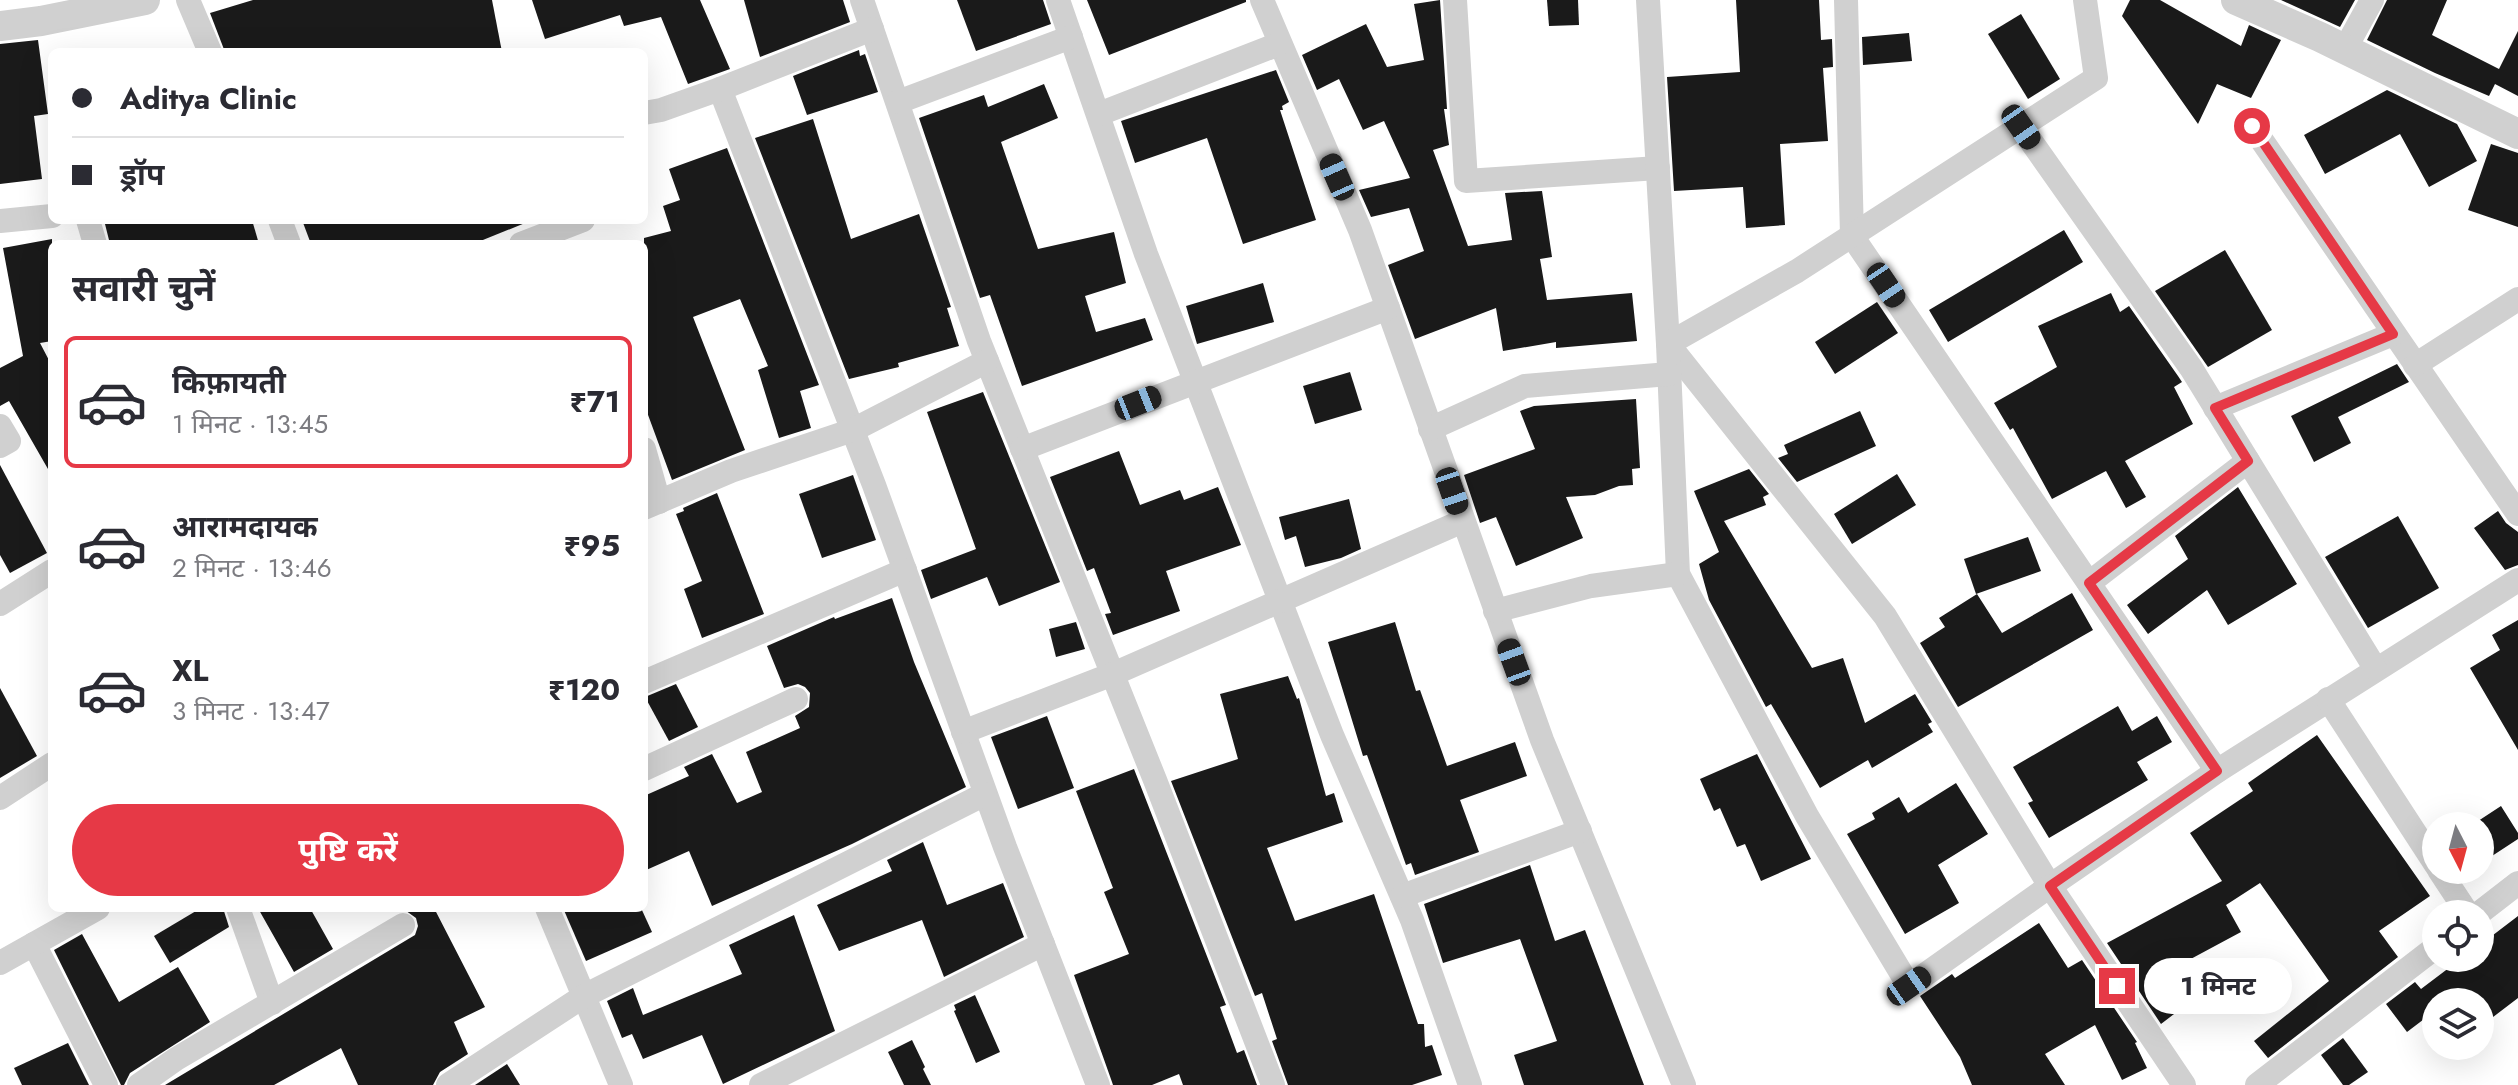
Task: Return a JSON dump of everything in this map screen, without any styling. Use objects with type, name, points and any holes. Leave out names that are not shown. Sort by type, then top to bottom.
[{"type":"street","points":[[188,0],[208,48]]},
{"type":"street","points":[[862,0],[987,361],[1273,1085]]},
{"type":"street","points":[[1058,0],[1146,254],[1332,735],[1402,896],[1470,1085]]},
{"type":"street","points":[[1262,0],[1360,230],[1542,740],[1684,1085]]},
{"type":"street","points":[[1455,0],[1466,181],[1658,168]]},
{"type":"street","points":[[1648,0],[1678,574],[1807,816],[1909,986],[2217,771],[2518,580]]},
{"type":"street","points":[[1846,0],[1852,236],[2217,771]]},
{"type":"street","points":[[1668,344],[1797,271],[2096,78],[2085,0]]},
{"type":"street","points":[[2236,0],[2345,49],[2518,134]]},
{"type":"street","points":[[2345,49],[2372,0]]},
{"type":"street","points":[[0,26],[138,1]]},
{"type":"street","points":[[648,112],[720,89],[872,29]]},
{"type":"street","points":[[898,102],[1071,37]]},
{"type":"street","points":[[1099,114],[1279,44]]},
{"type":"street","points":[[720,89],[853,430],[985,794],[1098,1085]]},
{"type":"street","points":[[2252,126],[2518,514]]},
{"type":"street","points":[[2021,127],[2191,368],[2375,668]]},
{"type":"street","points":[[0,221],[48,216]]},
{"type":"street","points":[[531,240],[573,224]]},
{"type":"street","points":[[1022,449],[1388,308]]},
{"type":"street","points":[[2415,365],[2513,309]]},
{"type":"street","points":[[2215,408],[2393,334]]},
{"type":"street","points":[[1668,344],[1885,616],[2050,886],[2184,1085]]},
{"type":"street","points":[[648,477],[652,505],[731,471],[853,430],[987,361]]},
{"type":"street","points":[[1430,429],[1525,386],[1669,374]]},
{"type":"street","points":[[0,426],[9,441],[0,446]]},
{"type":"street","points":[[2089,583],[2248,461]]},
{"type":"street","points":[[963,732],[1113,674],[1463,521]]},
{"type":"street","points":[[648,680],[905,570]]},
{"type":"street","points":[[0,604],[48,574]]},
{"type":"street","points":[[1495,611],[1591,586],[1678,574]]},
{"type":"street","points":[[648,767],[796,699]]},
{"type":"street","points":[[2328,699],[2422,843]]},
{"type":"street","points":[[0,798],[48,767]]},
{"type":"street","points":[[448,1085],[584,996],[985,794]]},
{"type":"street","points":[[1402,896],[1580,831]]},
{"type":"street","points":[[2494,902],[2518,883]]},
{"type":"street","points":[[0,963],[91,912]]},
{"type":"street","points":[[239,912],[272,1003]]},
{"type":"street","points":[[549,912],[621,1085]]},
{"type":"street","points":[[139,1085],[176,1059],[403,925]]},
{"type":"street","points":[[34,944],[106,1085]]},
{"type":"street","points":[[761,1085],[1043,944]]},
{"type":"street","points":[[2257,1085],[2422,958]]},
{"type":"building","points":[[253,0],[492,0],[501,48],[223,48],[210,13]]},
{"type":"building","points":[[532,0],[700,0],[730,69],[688,84],[661,17],[624,26],[620,15],[545,39]]},
{"type":"building","points":[[744,0],[843,0],[850,22],[760,57]]},
{"type":"building","points":[[957,0],[1043,0],[1051,24],[976,51]]},
{"type":"building","points":[[1087,0],[1246,0],[1246,2],[1109,55]]},
{"type":"building","points":[[1440,0],[1447,109],[1444,109],[1449,145],[1433,150],[1468,246],[1512,240],[1505,193],[1542,191],[1552,257],[1540,259],[1547,300],[1632,293],[1637,341],[1556,348],[1556,342],[1503,351],[1496,308],[1415,339],[1388,265],[1424,251],[1409,208],[1371,217],[1359,190],[1410,178],[1384,121],[1363,130],[1339,79],[1317,90],[1302,55],[1366,24],[1387,67],[1424,60],[1414,4]]},
{"type":"building","points":[[1547,0],[1578,0],[1579,25],[1549,26]]},
{"type":"building","points":[[1736,0],[1819,0],[1821,40],[1832,39],[1833,67],[1823,68],[1828,141],[1780,144],[1785,225],[1746,228],[1743,187],[1674,191],[1667,77],[1740,72]]},
{"type":"building","points":[[2130,0],[2160,0],[2241,46],[2249,25],[2281,40],[2251,98],[2217,84],[2198,124],[2122,16]]},
{"type":"building","points":[[2281,0],[2355,0],[2340,27]]},
{"type":"building","points":[[2387,0],[2447,0],[2432,35],[2499,69],[2518,31],[2518,96],[2495,84],[2489,96],[2367,40]]},
{"type":"building","points":[[2021,14],[2060,79],[2028,99],[1988,34]]},
{"type":"building","points":[[1909,33],[1912,61],[1863,65],[1862,37]]},
{"type":"building","points":[[38,40],[48,114],[34,116],[42,179],[0,184],[0,44]]},
{"type":"building","points":[[859,50],[860,56],[865,54],[878,92],[807,115],[793,76]]},
{"type":"building","points":[[1276,70],[1289,102],[1280,110],[1316,220],[1243,244],[1207,138],[1135,163],[1121,121]]},
{"type":"building","points":[[1044,84],[1058,118],[1001,142],[1038,249],[1114,232],[1126,283],[1085,296],[1096,332],[1145,318],[1153,340],[1022,386],[990,295],[980,298],[919,118],[984,95],[988,107]]},
{"type":"building","points":[[2387,90],[2457,124],[2477,161],[2429,187],[2400,134],[2325,174],[2304,135]]},
{"type":"building","points":[[813,119],[851,239],[919,214],[951,307],[947,308],[959,346],[898,363],[899,367],[849,379],[755,138]]},
{"type":"building","points":[[2491,144],[2518,153],[2518,227],[2468,210]]},
{"type":"building","points":[[727,148],[819,385],[800,391],[811,428],[779,438],[758,370],[768,366],[740,299],[693,317],[745,450],[672,480],[648,415],[648,240],[644,240],[671,231],[663,206],[680,200],[669,169]]},
{"type":"building","points":[[105,224],[253,224],[258,240],[109,240]]},
{"type":"building","points":[[304,224],[523,224],[483,240],[310,240]]},
{"type":"building","points":[[2064,230],[2083,262],[1948,342],[1929,310]]},
{"type":"building","points":[[52,239],[48,240],[48,342],[40,343],[48,358],[48,469],[9,401],[0,406],[0,368],[23,356],[3,248]]},
{"type":"building","points":[[2225,250],[2272,330],[2208,367],[2155,291]]},
{"type":"building","points":[[1263,283],[1274,322],[1197,344],[1186,306]]},
{"type":"building","points":[[2111,293],[2120,312],[2129,306],[2182,382],[2174,387],[2193,424],[2125,461],[2146,497],[2126,508],[2106,471],[2052,499],[2013,428],[2010,430],[1994,403],[2057,367],[2038,326]]},
{"type":"building","points":[[1877,302],[1898,333],[1835,374],[1815,342]]},
{"type":"building","points":[[2397,364],[2409,382],[2338,417],[2351,443],[2314,462],[2291,416]]},
{"type":"building","points":[[1350,372],[1362,410],[1315,424],[1303,386]]},
{"type":"building","points":[[983,392],[1060,582],[999,606],[987,577],[931,599],[921,570],[976,549],[927,412]]},
{"type":"building","points":[[1636,399],[1640,468],[1632,469],[1633,485],[1619,486],[1595,495],[1566,497],[1583,538],[1516,566],[1496,517],[1480,523],[1464,475],[1535,449],[1520,411],[1534,406]]},
{"type":"building","points":[[1860,411],[1876,446],[1797,482],[1778,458],[1788,454],[1784,445]]},
{"type":"building","points":[[1119,451],[1140,505],[1180,490],[1184,500],[1218,487],[1241,545],[1166,571],[1180,611],[1113,635],[1105,614],[1111,613],[1094,568],[1087,571],[1050,477]]},
{"type":"building","points":[[0,465],[47,553],[10,573],[0,555]]},
{"type":"building","points":[[1749,469],[1769,494],[1763,497],[1766,505],[1724,521],[1812,668],[1843,658],[1865,723],[1915,694],[1932,722],[1928,724],[1933,732],[1872,768],[1868,760],[1820,788],[1771,704],[1766,707],[1709,600],[1699,564],[1719,552],[1694,491]]},
{"type":"building","points":[[1897,474],[1916,505],[1852,544],[1834,514]]},
{"type":"building","points":[[853,475],[876,540],[822,558],[799,494]]},
{"type":"building","points":[[2238,487],[2297,584],[2228,625],[2207,590],[2148,634],[2127,605],[2188,559],[2175,536]]},
{"type":"building","points":[[717,493],[764,614],[702,638],[684,589],[702,581],[676,514]]},
{"type":"building","points":[[1349,499],[1361,549],[1341,558],[1305,567],[1296,536],[1285,540],[1279,517]]},
{"type":"building","points":[[2498,511],[2506,523],[2518,532],[2518,565],[2505,570],[2474,528]]},
{"type":"building","points":[[2398,516],[2439,588],[2368,628],[2325,557]]},
{"type":"building","points":[[2028,537],[2041,571],[1976,594],[1964,559]]},
{"type":"building","points":[[2072,593],[2093,630],[1958,707],[1920,643],[1945,627],[1939,618],[1977,594],[2002,633]]},
{"type":"building","points":[[892,598],[914,662],[966,787],[852,844],[712,906],[689,851],[648,869],[648,794],[689,776],[684,767],[712,754],[737,803],[762,792],[746,752],[800,728],[795,716],[809,707],[810,693],[798,684],[784,688],[767,646]]},
{"type":"building","points":[[2518,620],[2518,750],[2470,668],[2500,650],[2492,635]]},
{"type":"building","points":[[1076,622],[1085,649],[1056,657],[1049,629]]},
{"type":"building","points":[[1395,622],[1416,691],[1420,690],[1447,766],[1515,742],[1527,776],[1460,800],[1479,852],[1415,875],[1411,863],[1406,865],[1367,755],[1363,756],[1328,642]]},
{"type":"building","points":[[1288,676],[1299,698],[1326,796],[1334,793],[1343,822],[1267,848],[1295,921],[1374,894],[1418,1024],[1424,1024],[1425,1047],[1432,1045],[1442,1075],[1412,1085],[1288,1085],[1272,1041],[1277,1039],[1262,993],[1255,996],[1171,781],[1238,759],[1220,694]]},
{"type":"building","points":[[676,684],[698,727],[669,741],[648,702],[648,696]]},
{"type":"building","points":[[0,688],[37,756],[0,778]]},
{"type":"building","points":[[2118,706],[2132,731],[2157,716],[2172,742],[2137,762],[2148,780],[2049,838],[2028,803],[2033,801],[2013,767]]},
{"type":"building","points":[[1047,716],[1074,788],[1018,809],[991,737]]},
{"type":"building","points":[[2317,735],[2430,896],[2379,931],[2398,957],[2268,1058],[2254,1041],[2329,981],[2260,883],[2226,905],[2241,932],[2187,961],[2208,988],[2161,1024],[2107,943],[2222,881],[2190,833],[2253,791],[2248,783]]},
{"type":"building","points":[[1757,754],[1811,859],[1761,881],[1745,844],[1737,847],[1720,808],[1714,811],[1700,779]]},
{"type":"building","points":[[1134,769],[1226,1005],[1220,1007],[1237,1053],[1244,1050],[1257,1085],[1183,1085],[1179,1074],[1152,1085],[1113,1085],[1074,975],[1129,954],[1104,892],[1113,888],[1076,791]]},
{"type":"building","points":[[1956,783],[1988,834],[1938,865],[1959,903],[1905,934],[1847,834],[1875,819],[1872,813],[1899,797],[1908,813]]},
{"type":"building","points":[[2501,806],[2518,833],[2518,839],[2494,855],[2494,812]]},
{"type":"building","points":[[923,842],[947,905],[1003,883],[1024,937],[944,977],[922,920],[839,951],[817,905],[892,871],[887,860]]},
{"type":"building","points":[[1530,865],[1555,941],[1585,930],[1644,1085],[1524,1085],[1514,1055],[1557,1041],[1520,939],[1443,963],[1424,904]]},
{"type":"building","points":[[194,912],[224,912],[229,927],[170,963],[154,936]]},
{"type":"building","points":[[260,912],[312,912],[333,949],[294,972]]},
{"type":"building","points":[[408,912],[436,912],[485,1007],[454,1022],[468,1054],[440,1072],[433,1085],[358,1085],[341,1048],[274,1085],[165,1085],[415,935],[418,926],[416,918]]},
{"type":"building","points":[[565,912],[643,912],[652,932],[586,961]]},
{"type":"building","points":[[794,915],[835,1031],[723,1084],[702,1035],[643,1059],[632,1034],[622,1038],[607,1001],[633,988],[643,1015],[742,974],[729,945]]},
{"type":"building","points":[[2518,916],[2518,998],[2494,1016],[2494,988],[2422,988],[2443,972],[2494,972],[2494,934]]},
{"type":"building","points":[[2039,923],[2068,968],[2082,960],[2137,1042],[2147,1068],[2122,1080],[2095,1025],[2045,1054],[2065,1085],[1972,1085],[1960,1057],[1920,996],[1952,974],[1955,978]]},
{"type":"building","points":[[82,934],[119,1002],[178,967],[210,1022],[130,1073],[124,1085],[121,1085],[54,950]]},
{"type":"building","points":[[2415,982],[2421,989],[2422,1021],[2407,1032],[2386,1004]]},
{"type":"building","points":[[975,995],[1000,1052],[976,1063],[954,1011],[954,1005]]},
{"type":"building","points":[[2343,1038],[2368,1072],[2349,1085],[2343,1085],[2321,1055]]},
{"type":"building","points":[[912,1040],[931,1085],[904,1085],[888,1052]]},
{"type":"building","points":[[68,1043],[89,1085],[22,1085],[14,1068]]},
{"type":"building","points":[[507,1064],[520,1085],[475,1085]]},
{"type":"route","points":[[2117,986],[2050,886],[2217,771],[2089,583],[2248,461],[2215,408],[2393,334],[2252,126]]}]
